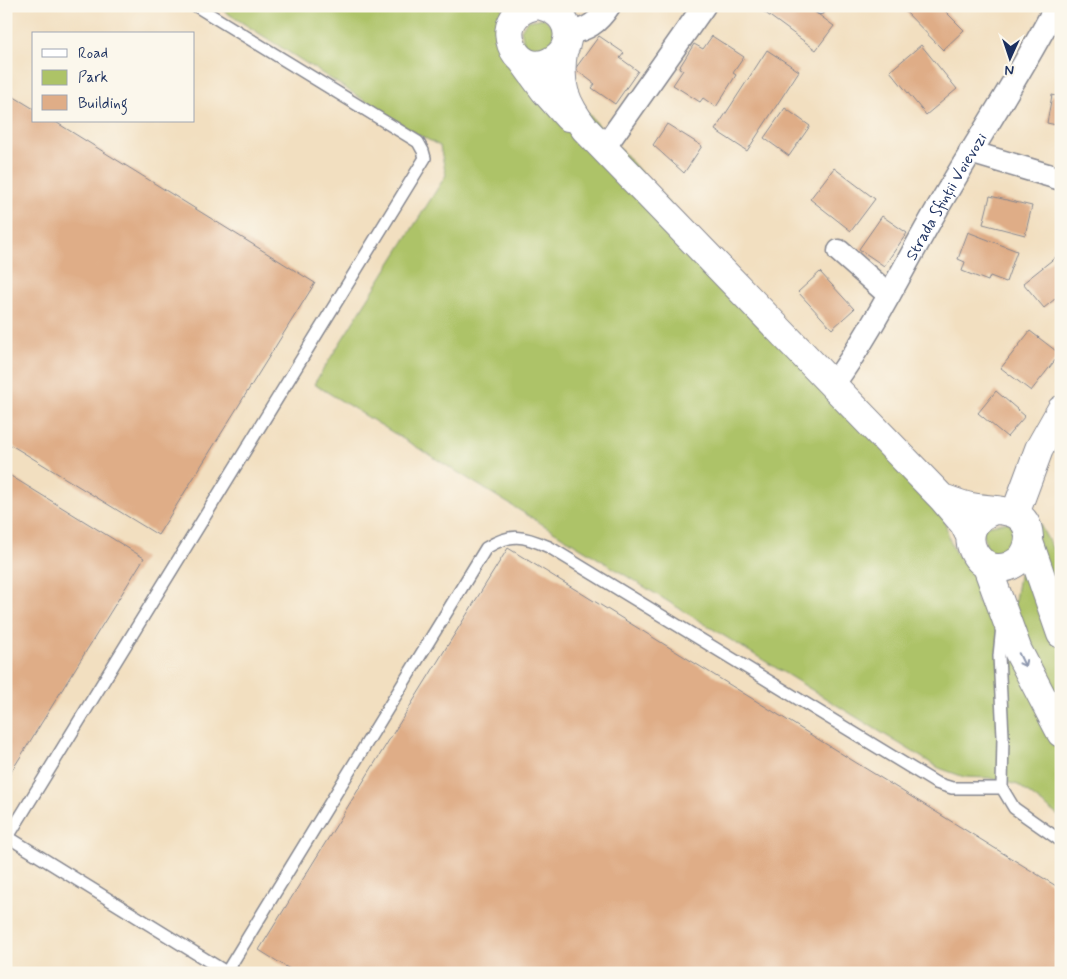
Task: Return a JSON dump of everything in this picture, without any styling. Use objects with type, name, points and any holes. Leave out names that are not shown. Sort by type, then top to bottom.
[{"type":"street","points":[[599,143],[579,128],[558,107],[511,47],[509,39],[510,14],[517,15],[524,9],[584,30],[594,24],[609,6]]},
{"type":"street","points":[[599,143],[704,6]]},
{"type":"street","name":"Strada Sfinții Voievozi","points":[[833,386],[855,356],[970,152],[1051,36],[1056,6]]},
{"type":"street","points":[[522,60],[531,64],[548,63],[552,19]]},
{"type":"street","points":[[552,19],[564,92],[575,115],[599,143],[942,498],[960,519],[970,536],[974,552],[979,559],[994,567],[1004,568],[1013,565],[1021,559],[1027,550],[1029,542]]},
{"type":"street","points":[[970,152],[1061,179]]},
{"type":"street","points":[[839,250],[889,295]]},
{"type":"street","points":[[1005,512],[1061,410]]},
{"type":"street","points":[[942,498],[971,507],[1005,512],[1026,526],[1029,542],[1061,634]]},
{"type":"street","points":[[970,536],[978,518],[986,512],[1005,512]]},
{"type":"street","points":[[986,564],[1003,615],[1018,651],[1061,733]]},
{"type":"lane","points":[[196,6],[418,142],[425,158],[7,839],[226,972],[486,548],[501,539],[516,537],[532,539],[549,547],[936,783],[952,788],[1002,788]]},
{"type":"lane","points":[[1003,615],[999,656],[1003,736],[1002,788],[1014,808],[1044,831],[1061,841]]},
{"type":"green space","points":[[216,6],[502,6],[504,20],[942,507],[952,546],[969,567],[979,572],[976,602],[1014,606],[1020,570],[1039,523],[1061,564],[1061,818],[1018,785],[989,778],[964,777],[939,768],[314,384],[446,175],[440,146],[419,135]]},
{"type":"green space","points":[[544,18],[555,29],[553,45],[536,53],[525,47],[521,30],[527,21]]},
{"type":"green space","points":[[1009,522],[1019,537],[1011,554],[988,553],[982,531],[985,526]]},
{"type":"building","points":[[756,6],[807,6],[834,26],[816,50]]},
{"type":"building","points":[[900,6],[940,6],[964,30],[943,50]]},
{"type":"building","points":[[599,36],[624,53],[620,58],[638,71],[615,104],[592,88],[595,84],[575,69]]},
{"type":"building","points":[[712,36],[744,57],[733,73],[736,75],[716,107],[703,98],[700,102],[673,85],[683,70],[679,68],[694,44],[703,49]]},
{"type":"building","points":[[921,45],[957,89],[926,115],[890,71]]},
{"type":"building","points":[[767,50],[799,71],[747,151],[715,130]]},
{"type":"building","points":[[6,92],[32,108],[32,122],[56,122],[315,283],[158,535],[6,442]]},
{"type":"building","points":[[1052,95],[1061,97],[1061,126],[1047,123]]},
{"type":"building","points":[[785,108],[810,126],[789,156],[764,138]]},
{"type":"building","points":[[667,124],[702,146],[684,173],[653,145]]},
{"type":"building","points":[[834,168],[875,199],[851,231],[810,199]]},
{"type":"building","points":[[990,196],[1032,206],[1025,235],[983,224]]},
{"type":"building","points":[[882,216],[907,233],[884,266],[859,249]]},
{"type":"building","points":[[968,232],[1017,251],[1006,282],[990,276],[988,281],[962,271],[965,262],[958,259]]},
{"type":"building","points":[[1061,253],[1061,294],[1044,308],[1023,283]]},
{"type":"building","points":[[820,272],[854,309],[832,329],[798,292]]},
{"type":"building","points":[[1030,331],[1060,354],[1031,391],[1001,368]]},
{"type":"building","points":[[996,391],[1025,416],[1007,437],[978,413]]},
{"type":"building","points":[[6,473],[144,558],[6,780]]},
{"type":"building","points":[[508,548],[1061,889],[1061,973],[296,973],[259,950]]}]
